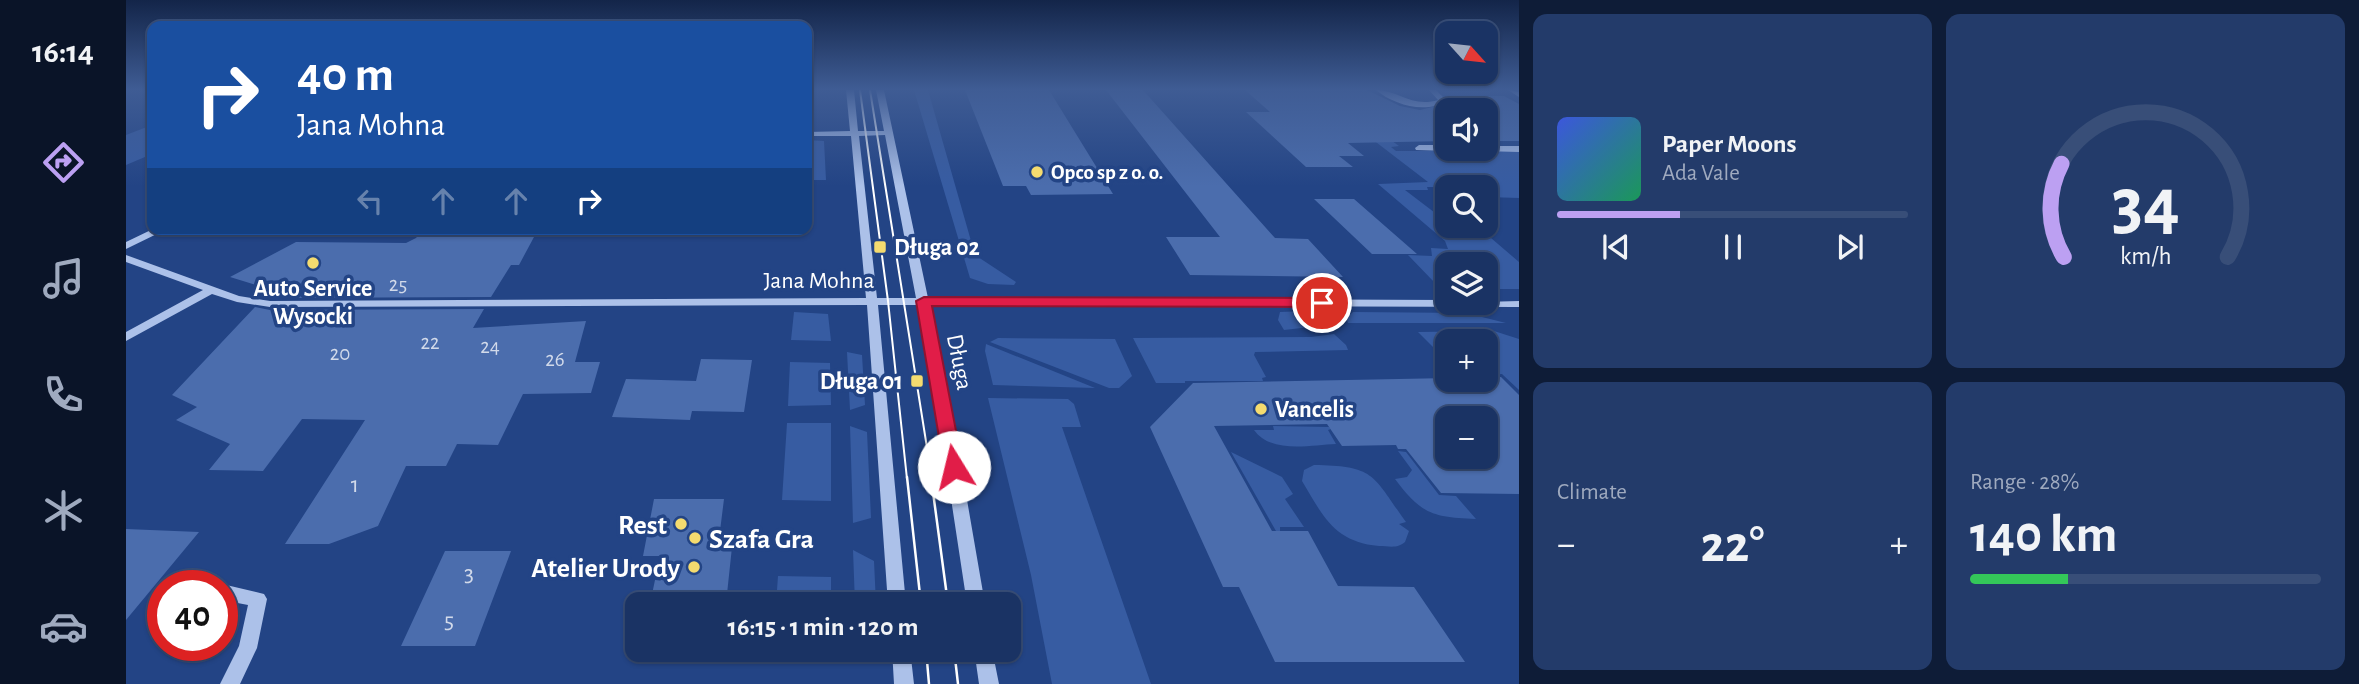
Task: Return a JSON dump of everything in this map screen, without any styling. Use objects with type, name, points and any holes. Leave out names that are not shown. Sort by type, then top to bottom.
[{"type":"street","points":[[853,122],[872,301],[896,592]]},
{"type":"street","name":"Długa","points":[[886,122],[924,301],[974,592]]},
{"type":"street","points":[[812,134],[888,133]]},
{"type":"street","points":[[1419,148],[1435,148]]},
{"type":"street","points":[[1498,149],[1519,149]]},
{"type":"street","points":[[126,246],[149,235]]},
{"type":"street","name":"Jana Mohna","points":[[126,258],[237,299],[270,304],[924,301],[1516,306]]},
{"type":"street","points":[[126,337],[211,290]]},
{"type":"street","points":[[230,684],[248,648],[258,599],[238,595]]},
{"type":"street","points":[[902,662],[904,684]]},
{"type":"street","points":[[985,662],[989,684]]},
{"type":"shaded area","points":[[924,122],[937,122],[975,255],[1016,282],[1014,285],[988,284],[970,278]]},
{"type":"shaded area","points":[[1350,122],[1377,122],[1388,138],[1399,146],[1391,147],[1396,151],[1435,151],[1435,161],[1498,161],[1498,151],[1519,151],[1519,198],[1498,197],[1498,175],[1435,175],[1435,187],[1427,187],[1428,190],[1405,190],[1435,213],[1435,232],[1378,184],[1428,182]]},
{"type":"shaded area","points":[[147,127],[147,156],[126,165],[126,135]]},
{"type":"shaded area","points":[[812,140],[824,141],[826,180],[812,180]]},
{"type":"shaded area","points":[[1441,238],[1491,238],[1519,262],[1519,289],[1498,289],[1498,252],[1435,252],[1435,283],[1408,255],[1432,256],[1431,248],[1448,249]]},
{"type":"shaded area","points":[[1306,311],[1328,325],[1284,330],[1278,320],[1280,312]]},
{"type":"shaded area","points":[[794,312],[828,314],[831,341],[791,340]]},
{"type":"shaded area","points":[[1353,312],[1435,313],[1435,315],[1474,315],[1506,323],[1348,323],[1346,318]]},
{"type":"shaded area","points":[[1418,332],[1435,332],[1435,349]]},
{"type":"shaded area","points":[[1498,332],[1519,339],[1519,390],[1502,374],[1498,374]]},
{"type":"shaded area","points":[[1334,334],[1348,350],[1255,352],[1254,355],[1266,377],[1262,378],[1263,381],[1185,383],[1156,383],[1133,338],[1311,337]]},
{"type":"shaded area","points":[[998,338],[1115,339],[1132,376],[1119,388],[1109,388],[990,342]]},
{"type":"shaded area","points":[[986,344],[1095,388],[993,385],[985,351]]},
{"type":"shaded area","points":[[847,352],[862,355],[865,405],[850,410]]},
{"type":"shaded area","points":[[790,362],[830,363],[831,405],[788,406]]},
{"type":"shaded area","points":[[988,398],[1068,399],[1074,404],[1081,427],[1062,427],[1151,684],[1052,684],[1031,575]]},
{"type":"shaded area","points":[[787,423],[831,423],[831,501],[782,500]]},
{"type":"shaded area","points":[[850,426],[867,432],[871,518],[853,523]]},
{"type":"shaded area","points":[[1273,426],[1329,427],[1336,444],[1281,445],[1261,438],[1254,430],[1274,430]]},
{"type":"shaded area","points":[[1398,451],[1406,452],[1439,495],[1456,496],[1476,519],[1439,515],[1421,507],[1395,479],[1407,477],[1412,470]]},
{"type":"shaded area","points":[[1231,452],[1282,477],[1293,494],[1285,499],[1304,527],[1280,527],[1280,531],[1276,531]]},
{"type":"shaded area","points":[[1314,465],[1350,468],[1371,476],[1406,522],[1399,524],[1409,531],[1405,542],[1396,546],[1379,546],[1351,539],[1340,533],[1324,516],[1302,481],[1304,470]]},
{"type":"shaded area","points":[[853,550],[874,561],[875,592],[855,592]]},
{"type":"shaded area","points":[[778,576],[831,577],[831,592],[777,592]]},
{"type":"building","points":[[978,122],[1069,122],[1113,194],[1031,195],[1026,186],[1003,186]]},
{"type":"building","points":[[1131,122],[1171,122],[1275,238],[1308,239],[1343,277],[1190,275],[1166,237],[1220,237]]},
{"type":"building","points":[[1257,122],[1435,122],[1435,141],[1348,143],[1364,156],[1339,156],[1353,167],[1306,167]]},
{"type":"building","points":[[1498,122],[1519,122],[1519,141],[1498,141]]},
{"type":"building","points":[[1314,199],[1354,199],[1417,254],[1372,254]]},
{"type":"building","points":[[418,235],[534,237],[519,265],[511,265],[491,297],[270,298],[264,297],[272,290],[230,277],[296,242],[406,243]]},
{"type":"building","points":[[255,307],[270,310],[484,309],[473,328],[586,321],[575,362],[600,362],[591,393],[523,394],[498,445],[457,444],[446,466],[406,466],[378,526],[329,544],[285,544],[365,420],[302,419],[263,471],[209,470],[230,444],[176,420],[197,407],[172,395]]},
{"type":"building","points":[[701,359],[752,360],[744,412],[692,411],[690,420],[612,417],[626,379],[696,381]]},
{"type":"building","points":[[1498,377],[1501,377],[1519,395],[1519,494],[1441,493],[1406,449],[1398,449],[1396,445],[1342,446],[1327,424],[1214,426],[1272,531],[1308,531],[1338,586],[1414,587],[1465,662],[1275,662],[1239,587],[1223,587],[1150,427],[1193,383],[1435,378],[1435,392],[1498,392]]},
{"type":"building","points":[[654,499],[724,499],[718,547],[732,547],[727,592],[652,592],[660,556],[643,556]]},
{"type":"building","points":[[126,529],[199,532],[167,570],[147,570],[147,595],[126,620]]},
{"type":"building","points":[[445,551],[511,551],[475,646],[401,646]]},
{"type":"tram line","points":[[864,122],[888,301],[907,479]]},
{"type":"tram line","points":[[875,122],[932,479]]},
{"type":"tram line","points":[[907,477],[920,592]]},
{"type":"tram line","points":[[931,477],[946,592]]},
{"type":"tram line","points":[[927,662],[929,684]]},
{"type":"tram line","points":[[955,662],[958,684]]},
{"type":"place","name":"Opco sp z o. o.","points":[[1037,172]]},
{"type":"place","name":"Długa 02","points":[[880,247]]},
{"type":"place","name":"Auto Service Wysocki","points":[[313,263]]},
{"type":"place","name":"Długa 01","points":[[917,381]]},
{"type":"place","name":"Vancelis","points":[[1261,409]]},
{"type":"place","name":"Rest","points":[[681,524]]},
{"type":"place","name":"Szafa Gra","points":[[695,538]]},
{"type":"place","name":"Atelier Urody","points":[[694,567]]},
{"type":"route","points":[[954,467],[924,301],[1322,303]]}]
